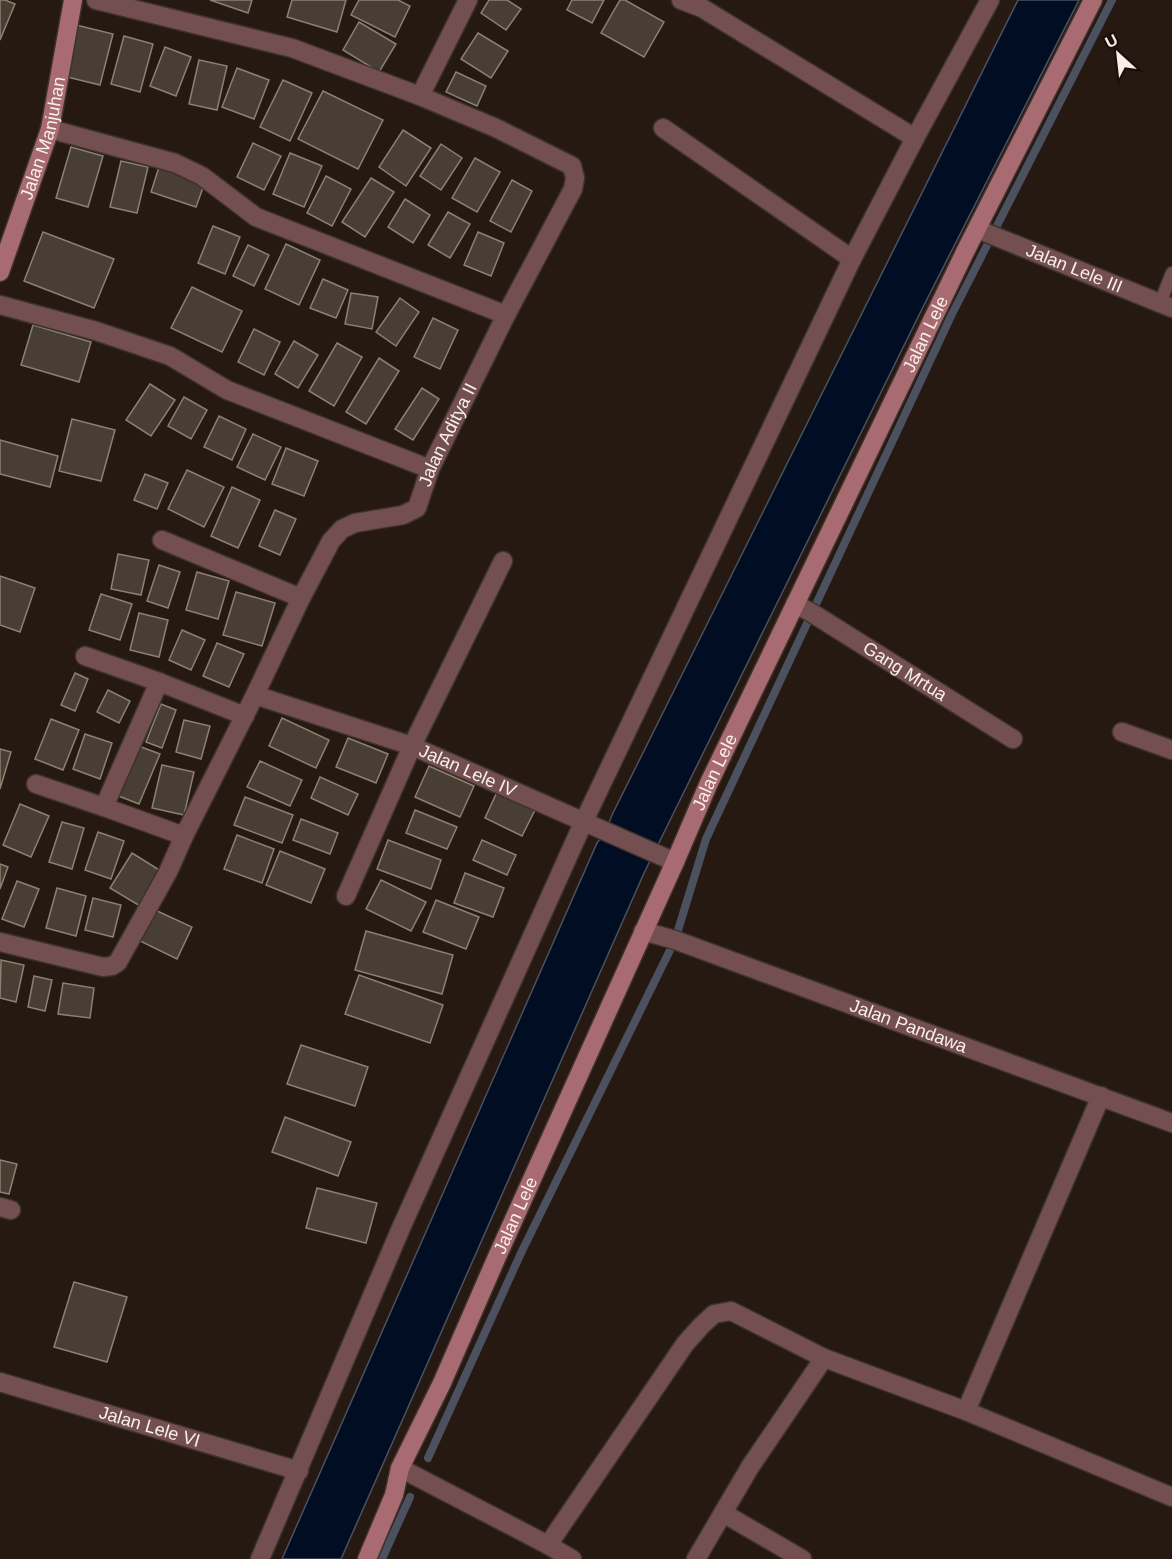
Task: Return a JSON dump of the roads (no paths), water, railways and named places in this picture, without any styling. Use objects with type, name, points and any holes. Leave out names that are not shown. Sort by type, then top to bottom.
[{"type":"main road","name":"Jalan Manjuhan","points":[[0,272],[50,129],[73,0]]},
{"type":"main road","name":"Jalan Lele","points":[[367,1559],[394,1495],[400,1468],[442,1383],[708,785],[976,229],[1093,0]]},
{"type":"street","name":"Jalan Aditya II","points":[[0,942],[103,967],[112,966],[118,962],[162,882],[331,541],[342,529],[356,523],[403,515],[417,508],[430,469],[506,315],[573,189],[575,178],[572,166],[496,128],[420,96],[292,48],[96,0]]},
{"type":"street","points":[[420,96],[468,0]]},
{"type":"street","points":[[681,0],[705,4],[915,138]]},
{"type":"street","points":[[260,1559],[401,1228],[584,821],[852,259],[990,0]]},
{"type":"street","points":[[663,128],[852,259]]},
{"type":"street","points":[[50,129],[175,163],[202,176],[256,217],[506,315]]},
{"type":"street","name":"Jalan Lele III","points":[[976,229],[1166,306]]},
{"type":"street","points":[[0,305],[96,331],[170,356],[227,390],[430,469]]},
{"type":"street","points":[[162,540],[301,598]]},
{"type":"street","points":[[346,896],[412,746],[503,561]]},
{"type":"street","name":"Gang Mrtua","points":[[795,604],[1013,739]]},
{"type":"street","points":[[85,656],[159,682],[244,716]]},
{"type":"street","points":[[104,807],[159,682]]},
{"type":"street","name":"Jalan Lele IV","points":[[255,695],[412,746],[675,862]]},
{"type":"street","points":[[1122,732],[1172,750]]},
{"type":"street","points":[[36,784],[184,836]]},
{"type":"street","name":"Jalan Pandawa","points":[[643,931],[675,940],[1172,1123]]},
{"type":"street","points":[[966,1411],[1101,1096]]},
{"type":"street","points":[[548,1545],[686,1344],[714,1314],[731,1311],[824,1358],[966,1411],[1172,1497]]},
{"type":"street","points":[[696,1559],[750,1467],[824,1358]]},
{"type":"street","name":"Jalan Lele VI","points":[[0,1382],[299,1470]]},
{"type":"street","points":[[400,1468],[572,1559]]},
{"type":"street","points":[[723,1513],[802,1559]]},
{"type":"lane","points":[[1166,306],[1172,273]]},
{"type":"water","points":[[1018,0],[1079,0],[920,313],[644,873],[341,1559],[282,1559],[597,843],[606,831]]},
{"type":"waterway","points":[[428,1458],[521,1253],[675,940],[706,839],[952,314],[1112,0]]},
{"type":"waterway","points":[[382,1559],[410,1497]]}]
